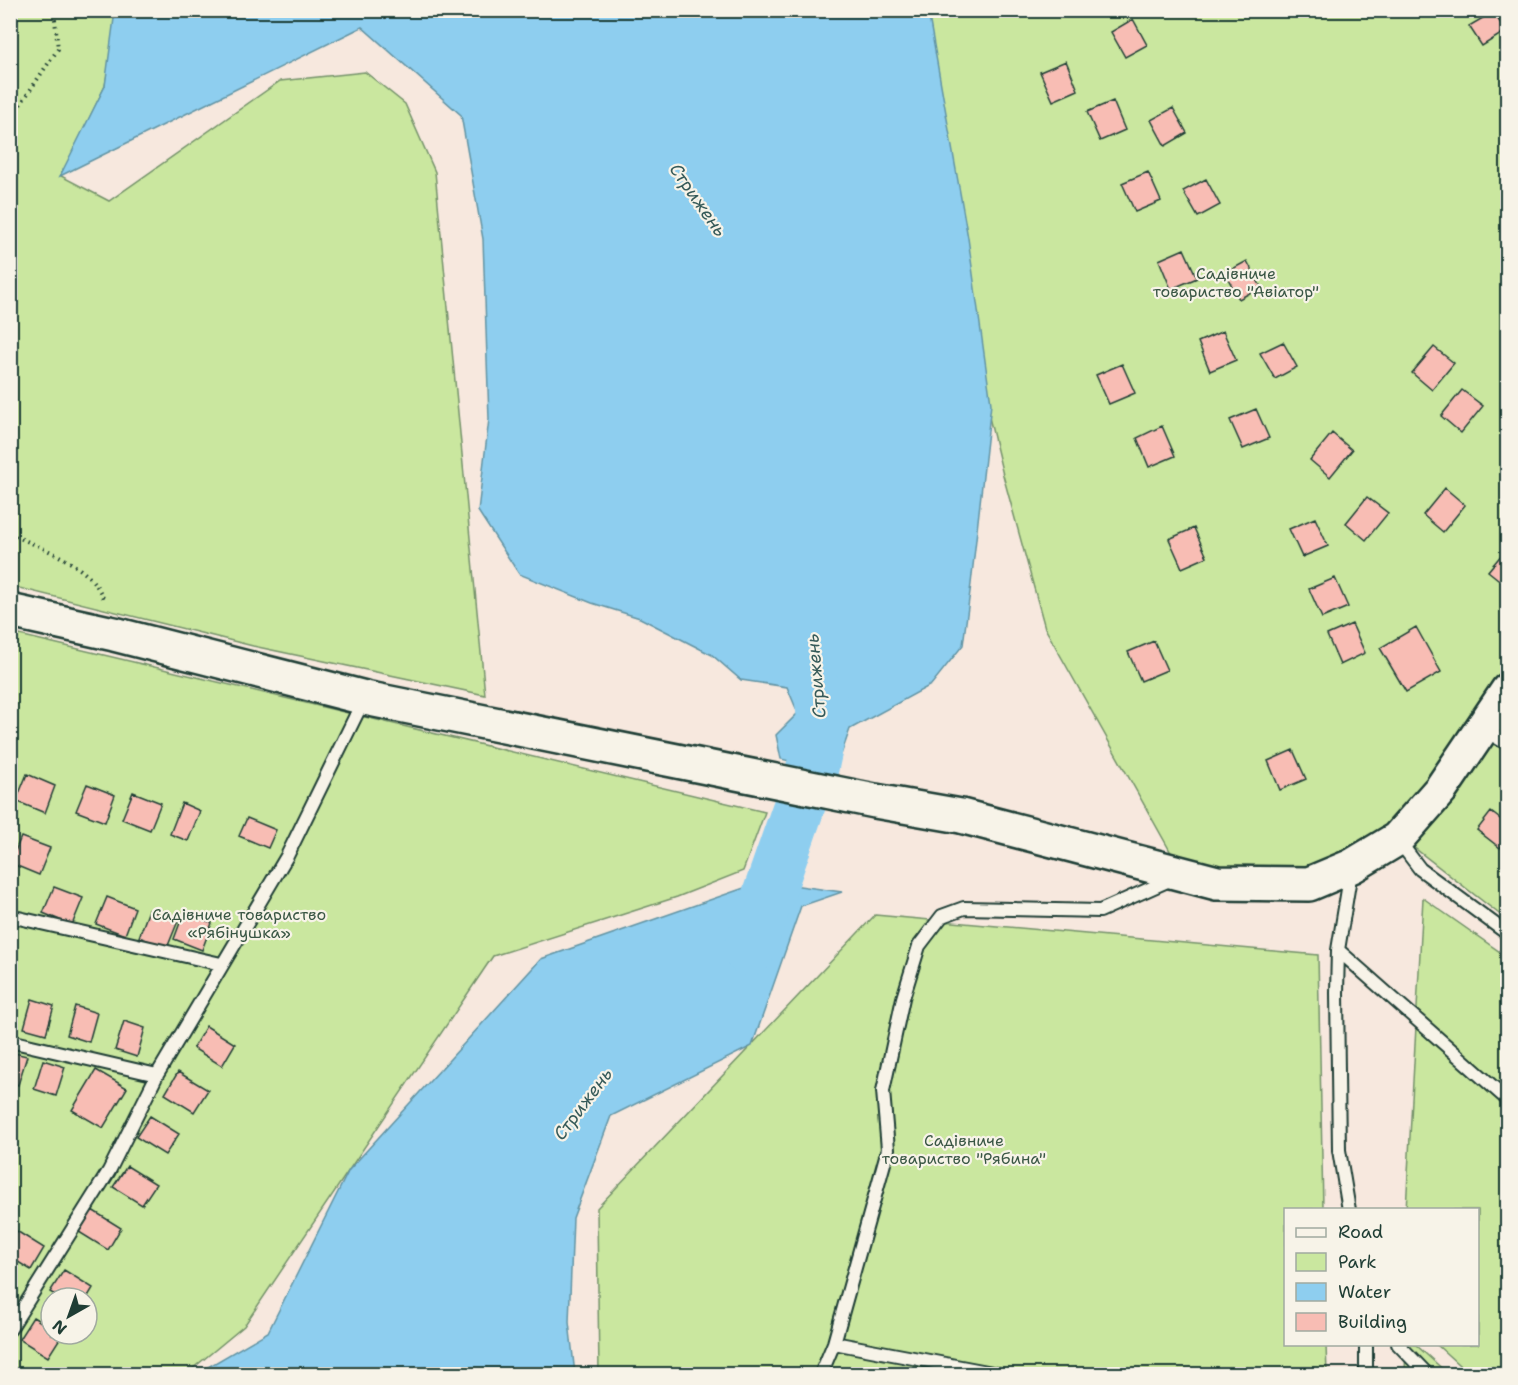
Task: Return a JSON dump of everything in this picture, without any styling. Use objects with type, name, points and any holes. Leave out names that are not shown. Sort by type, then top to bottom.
[{"type":"street","points":[[10,611],[114,634],[365,698],[712,769],[962,816],[1217,883],[1309,884],[1352,866],[1397,839],[1441,789],[1494,736],[1508,690]]},
{"type":"lane","points":[[10,1329],[109,1171],[157,1075],[287,856],[365,698]]},
{"type":"lane","points":[[1397,839],[1420,869],[1508,934]]},
{"type":"lane","points":[[1349,1208],[1339,1150],[1338,950],[1352,866]]},
{"type":"lane","points":[[821,1374],[834,1342],[888,1149],[883,1091],[903,998],[919,946],[942,916],[964,908],[1100,911],[1183,874]]},
{"type":"lane","points":[[10,916],[221,964]]},
{"type":"lane","points":[[1338,950],[1508,1100]]},
{"type":"lane","points":[[10,1041],[157,1075]]},
{"type":"lane","points":[[834,1342],[998,1374]]},
{"type":"lane","points":[[1366,1346],[1366,1374]]},
{"type":"lane","points":[[1400,1346],[1427,1374]]},
{"type":"path","points":[[10,109],[18,108],[58,49],[54,10]]},
{"type":"path","points":[[10,534],[65,561],[85,573],[99,586],[114,634]]},
{"type":"green space","points":[[11,11],[115,11],[117,17],[105,86],[61,176],[109,201],[280,81],[365,72],[405,104],[435,172],[485,695],[253,646],[11,586]]},
{"type":"green space","name":"Садівниче товариство \"Авіатор\"","points":[[891,11],[1507,11],[1507,690],[1352,866],[1183,874],[1045,628],[1003,475]]},
{"type":"green space","name":"Садівниче товариство «Рябінушка»","points":[[11,633],[765,812],[743,871],[677,897],[493,956],[244,1326],[186,1374],[11,1374]]},
{"type":"green space","points":[[1507,726],[1507,920],[1412,846]]},
{"type":"green space","points":[[1423,898],[1507,957],[1507,1374],[1469,1374],[1438,1346],[1479,1346],[1479,1208],[1406,1208]]},
{"type":"green space","name":"Садівниче товариство \"Рябина\"","points":[[875,915],[1318,955],[1323,1208],[1284,1208],[1284,1346],[1326,1346],[1327,1374],[599,1374],[597,1208]]},
{"type":"green space","points":[[1406,1346],[1417,1346],[1448,1374],[1405,1374]]},
{"type":"water","points":[[115,11],[928,11],[968,238],[991,404],[963,645],[931,685],[850,729],[835,772],[781,759],[776,735],[798,713],[787,687],[741,680],[712,655],[640,618],[592,603],[519,574],[478,511],[489,419],[483,239],[461,115],[362,27],[60,176],[105,86]]},
{"type":"water","points":[[764,881],[842,892],[801,906],[752,1046],[611,1116],[573,1218],[569,1322],[575,1374],[196,1374],[268,1332],[349,1170],[541,959]]},
{"type":"building","points":[[1493,12],[1506,31],[1482,46],[1469,26]]},
{"type":"building","points":[[1133,19],[1147,45],[1125,57],[1111,32]]},
{"type":"building","points":[[1066,61],[1078,90],[1053,101],[1040,72]]},
{"type":"building","points":[[1113,101],[1125,130],[1100,141],[1087,112]]},
{"type":"building","points":[[1173,108],[1187,133],[1165,146],[1151,120]]},
{"type":"building","points":[[1148,172],[1161,201],[1135,212],[1122,183]]},
{"type":"building","points":[[1206,179],[1220,205],[1198,217],[1183,191]]},
{"type":"building","points":[[1184,249],[1197,278],[1171,289],[1159,260]]},
{"type":"building","points":[[1247,261],[1261,287],[1239,299],[1225,273]]},
{"type":"building","points":[[1223,331],[1236,360],[1210,371],[1198,342]]},
{"type":"building","points":[[1283,342],[1297,367],[1275,379],[1260,353]]},
{"type":"building","points":[[1434,347],[1454,363],[1432,390],[1412,373]]},
{"type":"building","points":[[1122,364],[1135,393],[1109,404],[1096,375]]},
{"type":"building","points":[[1462,390],[1483,406],[1461,433],[1441,416]]},
{"type":"building","points":[[1256,409],[1269,438],[1243,449],[1230,420]]},
{"type":"building","points":[[1162,426],[1175,456],[1149,467],[1137,438]]},
{"type":"building","points":[[1332,433],[1352,450],[1330,477],[1310,460]]},
{"type":"building","points":[[1445,488],[1465,505],[1443,532],[1423,515]]},
{"type":"building","points":[[1367,497],[1388,513],[1366,540],[1346,523]]},
{"type":"building","points":[[1315,518],[1328,546],[1302,557],[1289,529]]},
{"type":"building","points":[[1194,528],[1207,557],[1182,568],[1169,539]]},
{"type":"building","points":[[1508,547],[1508,587],[1488,571]]},
{"type":"building","points":[[1335,578],[1348,607],[1322,618],[1309,589]]},
{"type":"building","points":[[1352,624],[1365,653],[1340,665],[1327,635]]},
{"type":"building","points":[[1416,627],[1441,672],[1406,692],[1380,648]]},
{"type":"building","points":[[1154,641],[1167,670],[1141,681],[1128,652]]},
{"type":"building","points":[[1293,750],[1306,779],[1280,790],[1268,761]]},
{"type":"building","points":[[27,774],[55,786],[45,813],[16,801]]},
{"type":"building","points":[[87,784],[115,795],[105,822],[76,811]]},
{"type":"building","points":[[133,792],[161,803],[150,830],[122,819]]},
{"type":"building","points":[[182,803],[200,811],[188,841],[170,834]]},
{"type":"building","points":[[1491,812],[1508,825],[1508,838],[1500,848],[1477,830]]},
{"type":"building","points":[[247,818],[276,830],[268,848],[239,836]]},
{"type":"building","points":[[21,837],[50,848],[39,875],[10,863]]},
{"type":"building","points":[[54,887],[83,898],[72,925],[43,913]]},
{"type":"building","points":[[107,897],[135,908],[125,935],[96,924]]},
{"type":"building","points":[[149,910],[178,921],[167,948],[139,937]]},
{"type":"building","points":[[184,912],[212,923],[202,950],[174,939]]},
{"type":"building","points":[[32,999],[54,1006],[46,1034],[24,1028]]},
{"type":"building","points":[[75,1006],[97,1013],[89,1042],[67,1035]]},
{"type":"building","points":[[124,1021],[145,1028],[137,1057],[115,1050]]},
{"type":"building","points":[[206,1026],[235,1044],[222,1066],[193,1048]]},
{"type":"building","points":[[10,1052],[27,1056],[18,1085],[10,1082]]},
{"type":"building","points":[[43,1060],[65,1067],[56,1096],[34,1089]]},
{"type":"building","points":[[96,1070],[127,1088],[103,1128],[72,1110]]},
{"type":"building","points":[[178,1072],[208,1090],[194,1112],[165,1094]]},
{"type":"building","points":[[150,1116],[179,1134],[165,1155],[136,1137]]},
{"type":"building","points":[[127,1166],[156,1184],[142,1205],[113,1187]]},
{"type":"building","points":[[92,1210],[121,1228],[108,1250],[79,1232]]},
{"type":"building","points":[[15,1230],[44,1248],[31,1270],[10,1257],[10,1238]]},
{"type":"building","points":[[64,1270],[90,1286],[54,1286]]},
{"type":"building","points":[[33,1317],[39,1321],[39,1346],[55,1346],[48,1357],[19,1339]]},
{"type":"waterway","name":"Стрижень","points":[[749,950],[813,766],[823,718],[820,695]]}]
